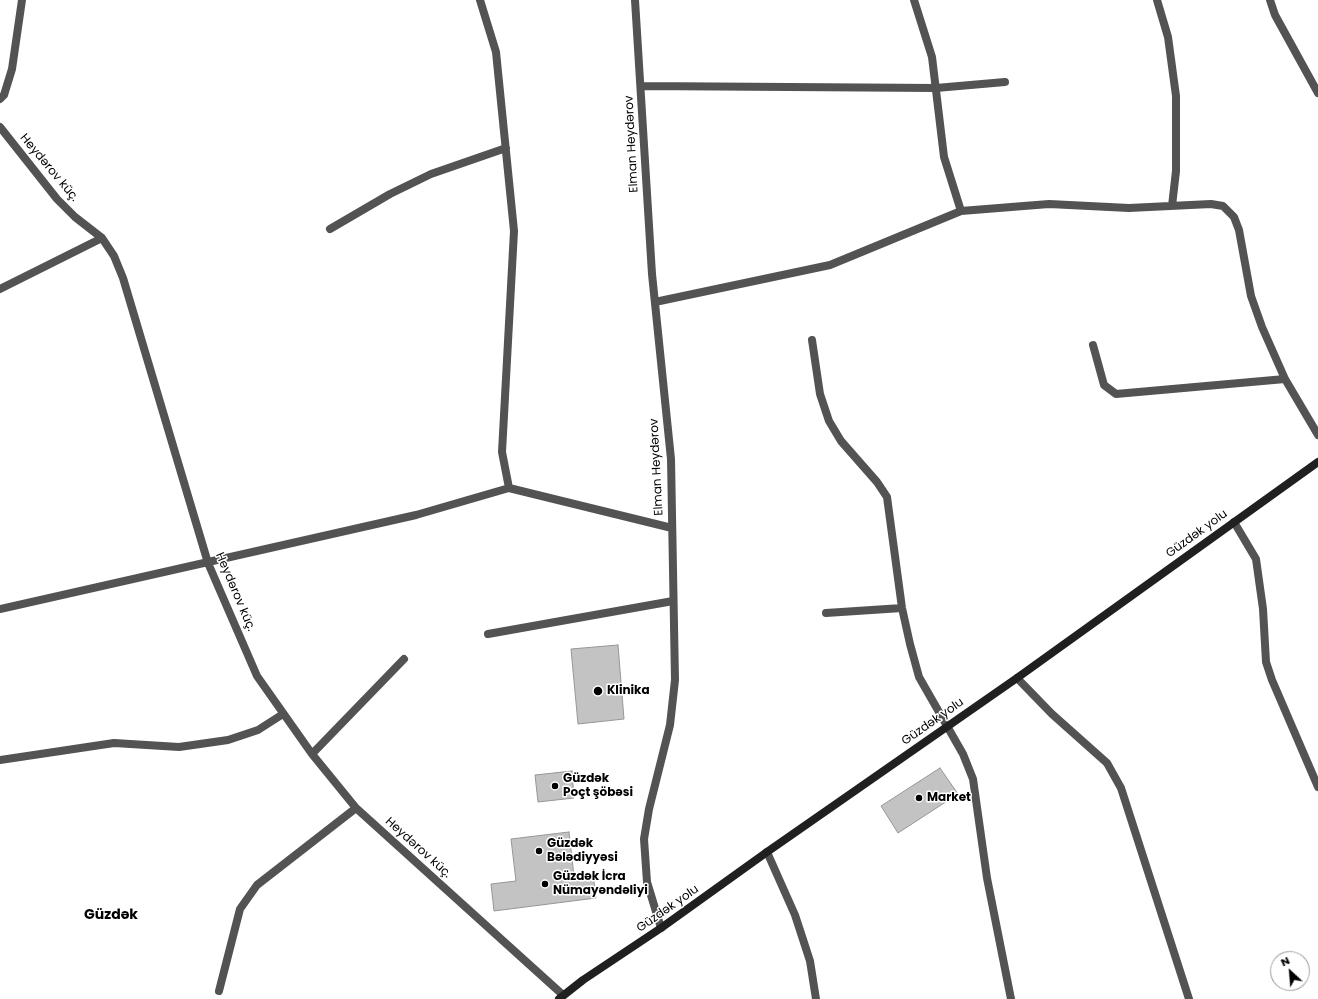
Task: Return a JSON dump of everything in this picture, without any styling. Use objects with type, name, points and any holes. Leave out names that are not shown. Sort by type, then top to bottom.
[{"type":"street","points":[[0,99],[4,95],[12,69],[22,0]]},
{"type":"street","points":[[480,0],[496,52],[514,231],[502,452],[509,488]]},
{"type":"street","name":"Elman Heydərov","points":[[635,0],[655,302],[671,458],[673,601],[676,658],[670,725],[649,809],[644,839],[647,882],[662,928]]},
{"type":"street","points":[[914,0],[932,57],[944,157],[961,211]]},
{"type":"street","points":[[1157,0],[1168,37],[1176,96],[1176,158],[1172,206]]},
{"type":"street","points":[[1270,0],[1275,15],[1311,83],[1318,93]]},
{"type":"street","points":[[641,86],[936,88],[1005,82]]},
{"type":"street","name":"Heydərov küç.","points":[[0,128],[57,199],[75,217],[102,238],[114,256],[123,278],[208,563],[257,676],[312,754],[356,808],[561,997]]},
{"type":"street","points":[[330,229],[390,194],[431,174],[506,148]]},
{"type":"street","points":[[655,302],[830,265],[961,211],[1049,204],[1129,208],[1211,204],[1223,206],[1234,217],[1239,230],[1251,296],[1284,379],[1318,435]]},
{"type":"street","points":[[0,288],[102,238]]},
{"type":"street","points":[[812,340],[820,394],[829,421],[841,441],[877,482],[887,497],[902,608],[919,677],[963,754],[973,779],[986,878],[1011,999]]},
{"type":"street","points":[[1093,345],[1104,385],[1116,394],[1284,379]]},
{"type":"street","name":"Güzdək yolu","points":[[561,997],[662,928],[767,852],[948,727],[1318,462]]},
{"type":"street","points":[[0,609],[416,515],[509,488],[672,528]]},
{"type":"street","points":[[1234,522],[1256,559],[1263,609],[1266,662],[1272,680],[1318,786]]},
{"type":"street","points":[[488,634],[673,601]]},
{"type":"street","points":[[826,613],[902,608]]},
{"type":"street","points":[[312,754],[404,659]]},
{"type":"street","points":[[1017,678],[1052,714],[1107,763],[1121,788],[1189,999]]},
{"type":"street","points":[[0,760],[114,743],[179,747],[228,740],[258,730],[283,714]]},
{"type":"street","points":[[219,991],[240,909],[257,885],[356,808]]},
{"type":"street","points":[[767,852],[795,915],[810,961],[816,999]]},
{"type":"building","points":[[618,645],[624,719],[578,724],[571,649]]},
{"type":"building","points":[[940,768],[958,794],[898,833],[881,806]]},
{"type":"building","points":[[572,771],[574,798],[538,802],[535,775]]},
{"type":"building","points":[[569,832],[574,876],[593,873],[596,898],[494,911],[491,884],[516,881],[511,839]]},
{"type":"place","name":"Klinika","points":[[598,691]]},
{"type":"place","name":"Güzdək Poçt şöbəsi","points":[[555,786]]},
{"type":"place","name":"Market","points":[[919,798]]},
{"type":"place","name":"Güzdək Bələdiyyəsi","points":[[539,851]]},
{"type":"place","name":"Güzdək İcra Nümayəndəliyi","points":[[545,884]]},
{"type":"district","name":"Güzdək","points":[[111,915]]}]
